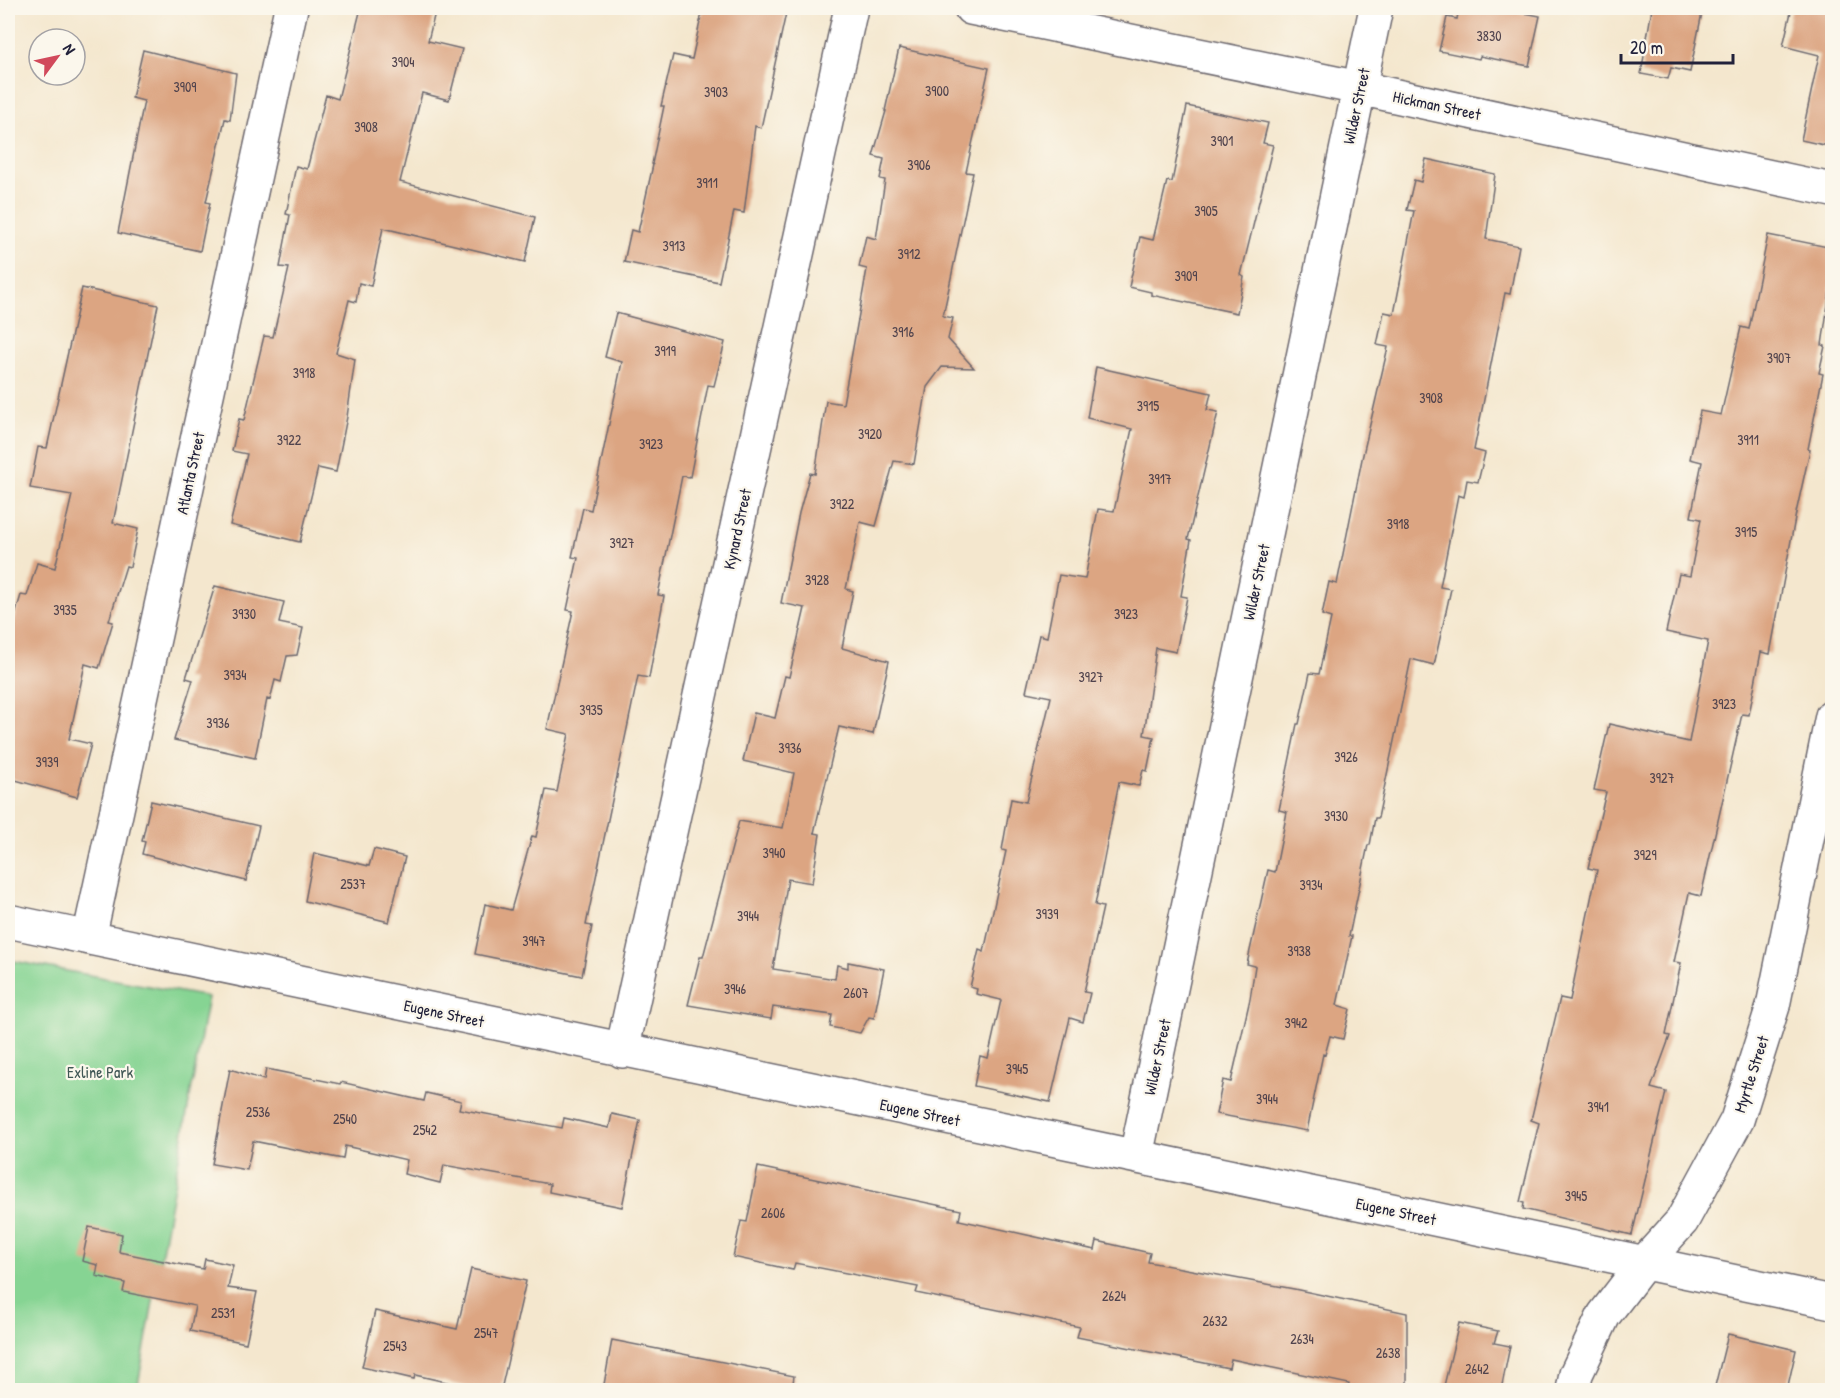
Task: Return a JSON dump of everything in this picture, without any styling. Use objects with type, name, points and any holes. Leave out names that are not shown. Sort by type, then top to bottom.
[{"type":"street","name":"Atlanta Street","points":[[89,938],[291,8]]},
{"type":"street","name":"Kynard Street","points":[[622,1051],[852,8]]},
{"type":"street","name":"Hickman Street","points":[[971,8],[1359,88],[1833,190]]},
{"type":"street","name":"Wilder Street","points":[[1136,1156],[1376,8]]},
{"type":"street","name":"Myrtle Street","points":[[1573,1390],[1576,1374],[1604,1315],[1643,1264],[1682,1221],[1737,1120],[1773,1006],[1833,716]]},
{"type":"street","name":"Eugene Street","points":[[8,921],[1833,1302]]},
{"type":"green space","name":"Exline Park","points":[[8,960],[208,997],[137,1390],[8,1390]]},
{"type":"building","points":[[361,8],[436,8],[428,41],[462,49],[449,100],[422,93],[400,182],[535,217],[525,262],[383,228],[371,286],[359,283],[356,302],[349,300],[336,353],[355,359],[336,472],[318,468],[300,542],[230,525],[247,454],[232,451],[239,419],[244,420],[264,336],[273,337],[289,268],[280,267],[290,215],[286,214],[296,166],[307,169],[326,95],[338,99]]},
{"type":"building","points":[[703,8],[779,8],[778,12],[786,13],[761,128],[755,126],[744,213],[734,211],[719,282],[624,262],[631,230],[638,232],[664,106],[661,106],[673,55],[692,59]]},
{"type":"building","points":[[1459,8],[1499,8],[1540,16],[1529,66],[1480,56],[1479,59],[1439,51],[1447,17],[1457,19]]},
{"type":"building","points":[[1652,8],[1703,8],[1690,72],[1671,68],[1668,79],[1641,74]]},
{"type":"building","points":[[1792,8],[1833,8],[1833,147],[1801,140],[1819,55],[1783,46]]},
{"type":"building","points":[[899,48],[989,68],[966,172],[973,173],[943,316],[953,318],[948,339],[974,368],[942,367],[927,387],[914,464],[894,461],[876,526],[860,522],[846,589],[853,591],[842,648],[889,661],[873,734],[839,727],[814,833],[820,834],[812,883],[788,879],[773,969],[835,979],[837,965],[848,968],[848,962],[884,969],[874,1018],[869,1017],[860,1033],[830,1027],[832,1015],[773,1007],[771,1019],[688,1005],[739,821],[783,828],[794,773],[743,761],[754,713],[775,718],[785,676],[789,677],[805,608],[781,603],[799,513],[810,473],[815,474],[826,401],[843,404],[867,269],[859,267],[866,236],[876,239],[885,180],[880,179],[884,159],[873,156],[886,111]]},
{"type":"building","points":[[143,50],[236,73],[230,120],[225,119],[206,202],[210,203],[200,251],[118,233],[144,101],[132,98]]},
{"type":"building","points":[[1187,106],[1268,123],[1263,143],[1273,145],[1241,275],[1244,277],[1237,313],[1151,295],[1151,292],[1129,287],[1140,237],[1153,240],[1167,181],[1172,182]]},
{"type":"building","points":[[1426,159],[1495,174],[1486,239],[1519,246],[1510,294],[1505,293],[1474,450],[1485,453],[1478,482],[1467,480],[1464,497],[1458,495],[1440,587],[1451,589],[1434,665],[1411,659],[1378,818],[1375,818],[1370,845],[1368,845],[1349,936],[1352,936],[1337,1005],[1350,1009],[1343,1039],[1330,1036],[1325,1055],[1323,1054],[1307,1131],[1216,1114],[1223,1080],[1231,1082],[1250,999],[1255,966],[1247,964],[1268,870],[1275,872],[1287,812],[1279,810],[1297,724],[1299,724],[1310,673],[1319,674],[1331,618],[1322,615],[1329,582],[1337,584],[1362,459],[1388,347],[1377,345],[1384,312],[1394,314],[1414,211],[1407,210],[1414,180],[1421,182]]},
{"type":"building","points":[[1768,235],[1833,248],[1833,270],[1822,345],[1825,346],[1819,373],[1823,374],[1770,654],[1761,652],[1749,715],[1742,714],[1701,896],[1689,893],[1674,962],[1681,963],[1666,1035],[1670,1036],[1651,1088],[1666,1092],[1632,1235],[1523,1209],[1524,1203],[1520,1202],[1539,1123],[1531,1120],[1560,998],[1570,1000],[1597,870],[1588,868],[1606,792],[1594,790],[1609,724],[1689,742],[1708,641],[1666,632],[1679,574],[1690,576],[1701,519],[1691,517],[1702,462],[1690,459],[1700,411],[1721,415],[1741,327],[1749,329]]},
{"type":"building","points":[[82,288],[158,305],[113,523],[138,529],[130,567],[126,566],[109,621],[113,622],[99,668],[85,664],[69,739],[91,744],[77,797],[8,778],[8,639],[21,595],[27,596],[37,563],[55,568],[72,495],[30,488],[38,447],[47,448]]},
{"type":"building","points":[[616,313],[725,342],[714,386],[708,385],[690,477],[682,476],[658,595],[664,596],[649,678],[638,676],[586,925],[592,926],[582,976],[475,954],[485,904],[511,910],[532,836],[536,837],[546,790],[557,792],[569,734],[547,729],[573,611],[567,610],[578,558],[572,557],[583,508],[591,510],[622,362],[605,357]]},
{"type":"building","points":[[1096,367],[1211,393],[1207,410],[1218,412],[1188,539],[1191,540],[1181,596],[1187,597],[1176,652],[1156,648],[1144,735],[1154,737],[1147,771],[1143,770],[1139,786],[1119,782],[1095,905],[1103,907],[1084,992],[1090,993],[1083,1022],[1070,1018],[1050,1102],[974,1086],[980,1056],[988,1058],[1001,1000],[976,994],[977,989],[970,987],[979,950],[984,952],[1006,851],[1002,850],[1011,799],[1026,802],[1051,697],[1026,692],[1039,635],[1047,637],[1059,575],[1085,579],[1098,509],[1114,511],[1132,429],[1087,418]]},
{"type":"building","points":[[215,586],[284,602],[279,623],[303,628],[297,655],[287,656],[281,682],[275,680],[270,700],[267,699],[255,758],[174,740],[193,680],[186,678]]},
{"type":"building","points":[[151,801],[259,826],[246,881],[142,854],[145,842],[142,841]]},
{"type":"building","points":[[374,849],[405,857],[389,922],[305,901],[314,853],[369,866]]},
{"type":"building","points":[[230,1069],[264,1080],[266,1069],[340,1084],[341,1082],[424,1101],[426,1093],[461,1101],[459,1109],[562,1128],[564,1118],[609,1128],[612,1114],[640,1120],[622,1207],[549,1192],[550,1184],[444,1165],[440,1183],[404,1174],[407,1160],[345,1146],[343,1159],[253,1141],[247,1170],[212,1164]]},
{"type":"building","points":[[758,1167],[961,1210],[959,1220],[1095,1250],[1097,1241],[1150,1253],[1148,1262],[1407,1313],[1407,1390],[1348,1390],[1349,1384],[1231,1359],[1229,1368],[1077,1337],[1080,1327],[916,1293],[918,1287],[795,1263],[793,1270],[733,1257],[741,1221],[747,1222]]},
{"type":"building","points":[[89,1227],[122,1234],[119,1252],[203,1269],[205,1259],[233,1265],[228,1288],[257,1292],[246,1343],[190,1331],[195,1306],[123,1292],[125,1283],[96,1276],[98,1265],[82,1261]]},
{"type":"building","points":[[471,1269],[526,1281],[501,1390],[481,1390],[415,1375],[414,1379],[362,1367],[375,1311],[457,1329]]},
{"type":"building","points":[[1459,1323],[1498,1331],[1494,1343],[1510,1346],[1501,1390],[1443,1390]]},
{"type":"building","points":[[1728,1334],[1796,1350],[1787,1390],[1714,1390]]},
{"type":"building","points":[[612,1340],[794,1376],[792,1390],[603,1390]]}]
